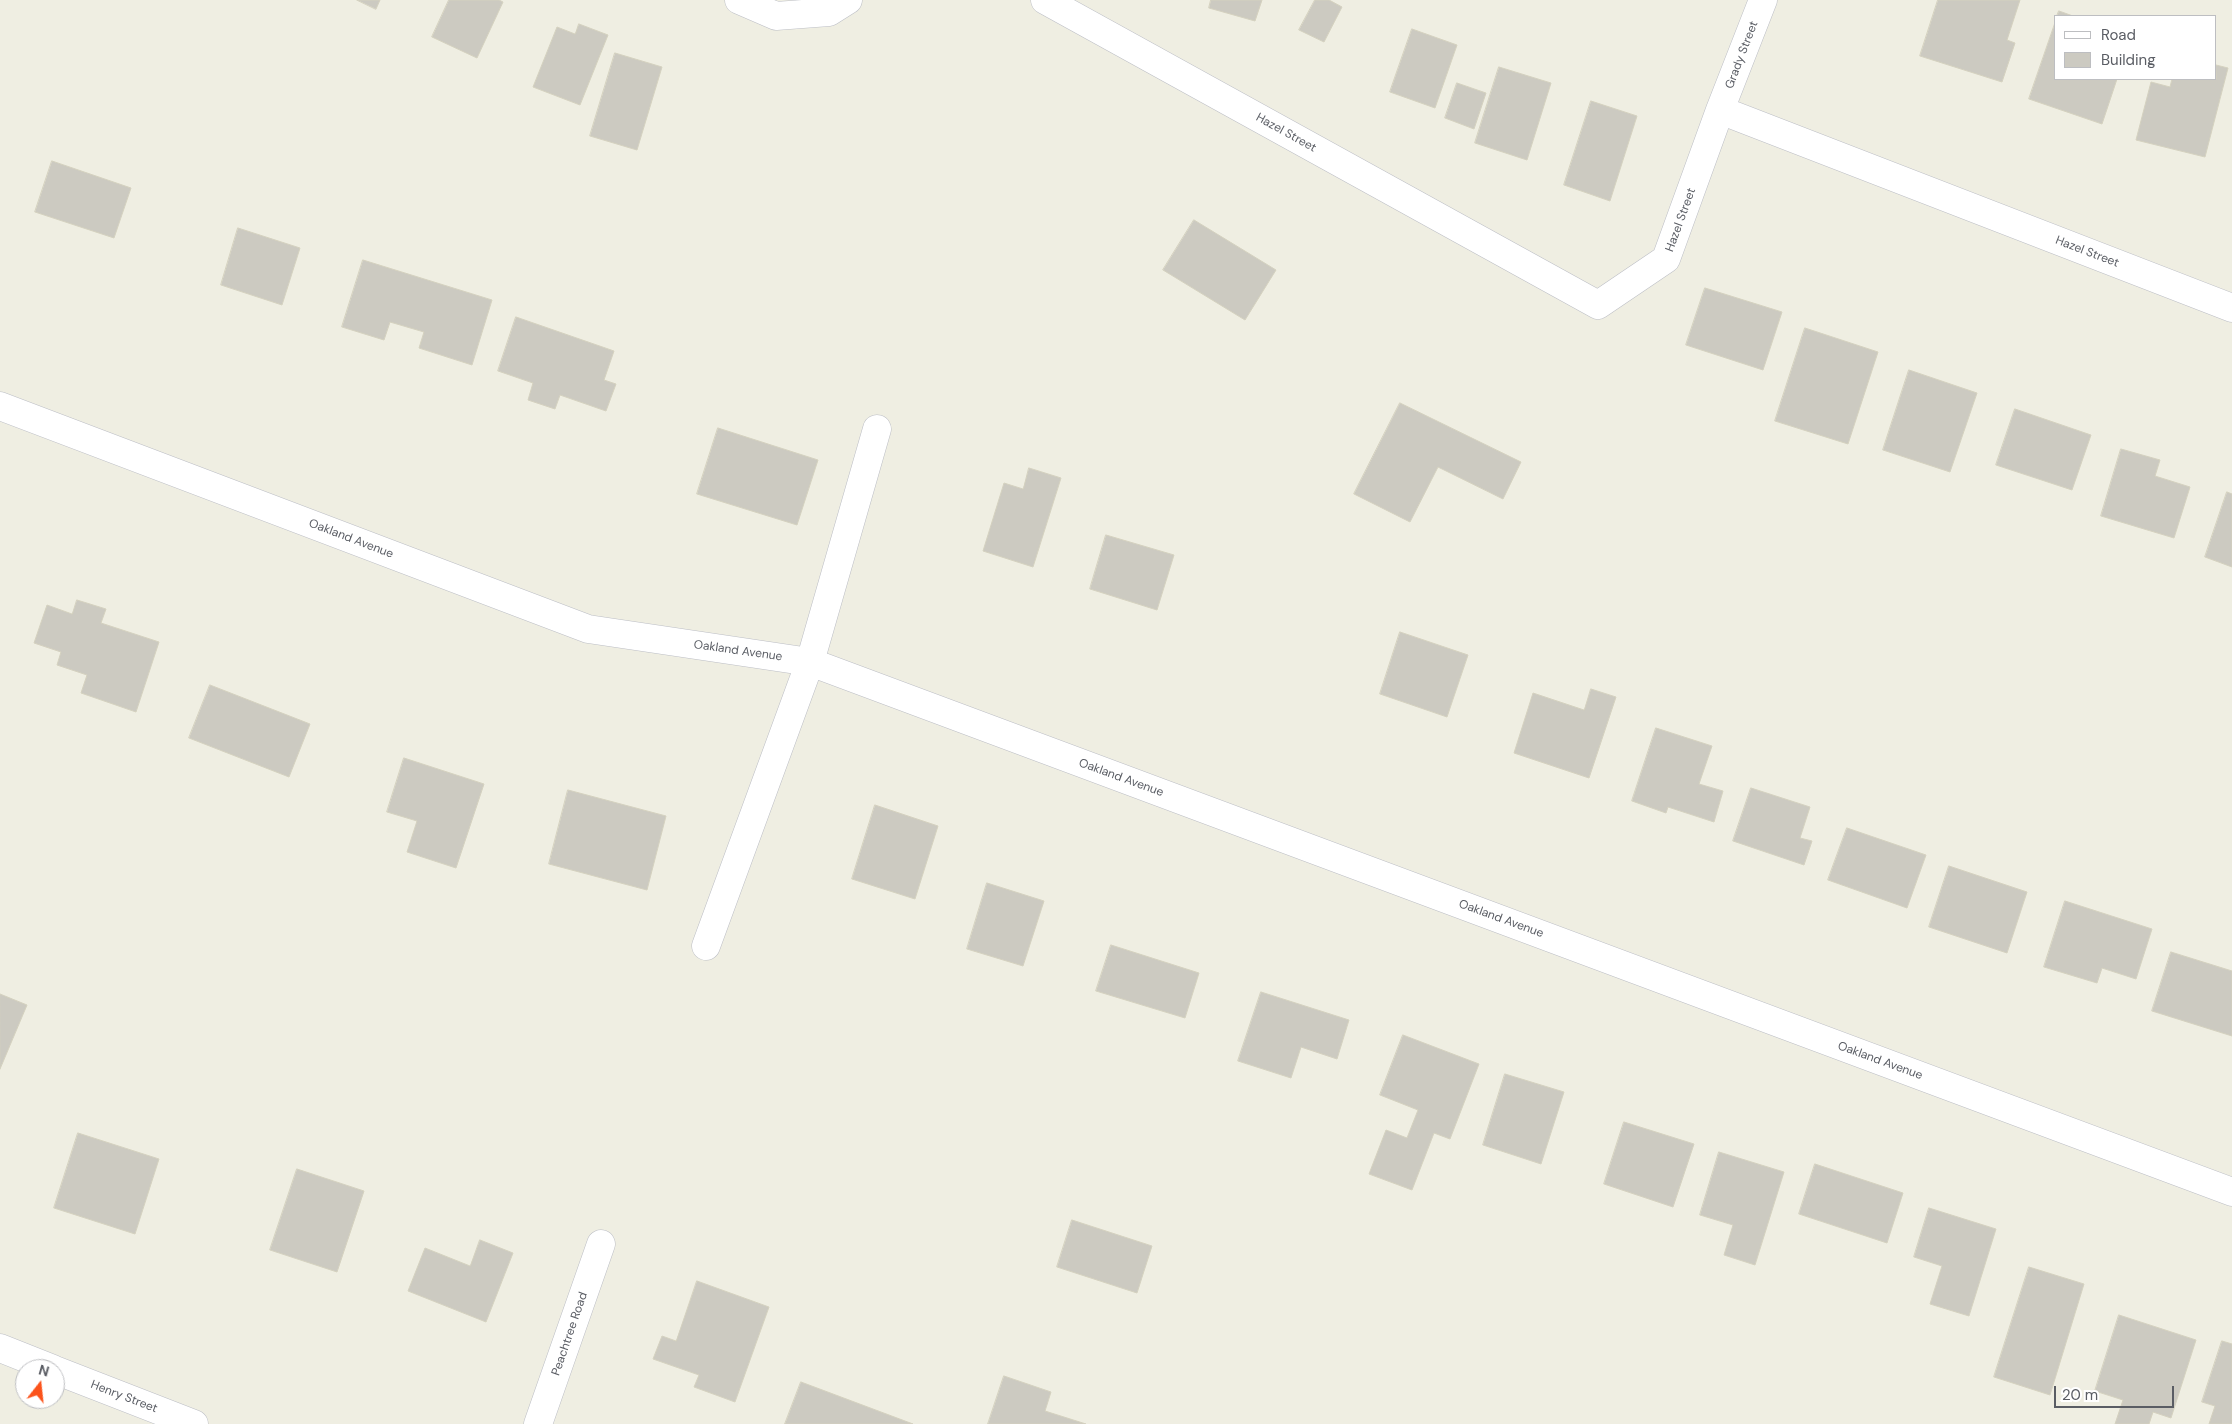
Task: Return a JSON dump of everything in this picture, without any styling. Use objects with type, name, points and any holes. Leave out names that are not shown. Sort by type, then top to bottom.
[{"type":"street","points":[[739,0],[776,16],[829,12],[848,0]]},
{"type":"street","name":"Hazel Street","points":[[1045,0],[1598,305],[1666,259],[1720,110],[2232,308]]},
{"type":"street","name":"Grady Street","points":[[1720,110],[1763,0]]},
{"type":"street","name":"Oakland Avenue","points":[[0,406],[588,629],[810,662],[2232,1192]]},
{"type":"street","points":[[706,946],[810,662],[877,430]]},
{"type":"street","name":"Peachtree Road","points":[[538,1424],[601,1244]]},
{"type":"street","name":"Henry Street","points":[[0,1348],[28,1359]]},
{"type":"street","name":"Henry Street","points":[[65,1373],[194,1424]]},
{"type":"building","points":[[357,0],[380,0],[376,9]]},
{"type":"building","points":[[449,0],[499,0],[503,2],[477,58],[432,37]]},
{"type":"building","points":[[1211,0],[1262,0],[1255,21],[1209,8]]},
{"type":"building","points":[[1315,0],[1329,0],[1342,7],[1324,42],[1299,30]]},
{"type":"building","points":[[1938,0],[2020,0],[2007,40],[2015,43],[2002,82],[1920,56]]},
{"type":"building","points":[[2059,11],[2070,15],[2057,15]]},
{"type":"building","points":[[579,24],[608,35],[580,105],[533,87],[557,27],[575,34]]},
{"type":"building","points":[[2054,26],[2054,80],[2117,80],[2102,124],[2029,99]]},
{"type":"building","points":[[1412,29],[1457,45],[1435,108],[1390,92]]},
{"type":"building","points":[[615,53],[662,67],[637,150],[590,136]]},
{"type":"building","points":[[2217,65],[2228,68],[2205,157],[2136,140],[2151,82],[2170,87],[2172,80],[2217,80]]},
{"type":"building","points":[[1499,67],[1551,83],[1527,160],[1475,143]]},
{"type":"building","points":[[1457,83],[1486,93],[1474,129],[1445,118]]},
{"type":"building","points":[[1591,101],[1637,116],[1610,201],[1564,185]]},
{"type":"building","points":[[52,161],[131,188],[114,238],[35,212]]},
{"type":"building","points":[[1194,220],[1276,270],[1245,320],[1163,270]]},
{"type":"building","points":[[238,228],[300,248],[282,305],[221,285]]},
{"type":"building","points":[[363,260],[492,300],[472,365],[419,348],[424,332],[390,322],[384,340],[342,327]]},
{"type":"building","points":[[1705,288],[1782,312],[1763,370],[1686,345]]},
{"type":"building","points":[[516,317],[614,351],[604,380],[616,384],[606,411],[560,395],[555,409],[528,400],[533,383],[498,371]]},
{"type":"building","points":[[1805,328],[1878,352],[1848,444],[1775,421]]},
{"type":"building","points":[[1909,370],[1977,393],[1950,472],[1883,450]]},
{"type":"building","points":[[1400,403],[1521,462],[1503,499],[1438,467],[1410,522],[1354,494]]},
{"type":"building","points":[[2015,409],[2091,435],[2072,490],[1996,465]]},
{"type":"building","points":[[718,428],[818,460],[797,525],[697,494]]},
{"type":"building","points":[[2121,449],[2160,460],[2155,476],[2190,487],[2174,538],[2101,516]]},
{"type":"building","points":[[1029,468],[1061,478],[1033,567],[983,551],[1004,483],[1023,489]]},
{"type":"building","points":[[2227,492],[2232,494],[2232,567],[2205,557]]},
{"type":"building","points":[[1106,535],[1174,555],[1157,610],[1090,589]]},
{"type":"building","points":[[77,600],[106,609],[101,623],[159,642],[136,712],[81,693],[87,675],[57,665],[61,652],[34,643],[47,605],[72,614]]},
{"type":"building","points":[[1400,632],[1468,655],[1447,717],[1380,694]]},
{"type":"building","points":[[210,685],[310,724],[289,777],[189,738]]},
{"type":"building","points":[[1591,689],[1616,697],[1589,778],[1514,753],[1533,693],[1584,710]]},
{"type":"building","points":[[1656,728],[1712,746],[1699,784],[1723,791],[1714,822],[1668,807],[1666,813],[1632,801]]},
{"type":"building","points":[[404,758],[484,784],[456,868],[407,852],[417,821],[387,812]]},
{"type":"building","points":[[1751,788],[1810,807],[1800,838],[1812,841],[1804,865],[1733,841]]},
{"type":"building","points":[[568,790],[666,816],[647,890],[549,864]]},
{"type":"building","points":[[875,805],[938,826],[915,899],[852,879]]},
{"type":"building","points":[[1847,828],[1926,855],[1907,908],[1828,880]]},
{"type":"building","points":[[1949,866],[2027,892],[2007,953],[1929,927]]},
{"type":"building","points":[[987,883],[1044,901],[1023,966],[967,949]]},
{"type":"building","points":[[2065,901],[2152,929],[2136,979],[2102,968],[2097,983],[2044,967]]},
{"type":"building","points":[[1111,945],[1199,973],[1185,1018],[1096,991]]},
{"type":"building","points":[[2171,952],[2232,971],[2232,1036],[2152,1011]]},
{"type":"building","points":[[1261,992],[1349,1020],[1337,1059],[1301,1047],[1291,1078],[1238,1061]]},
{"type":"building","points":[[0,994],[27,1005],[0,1069]]},
{"type":"building","points":[[1403,1035],[1479,1064],[1450,1139],[1434,1133],[1412,1190],[1369,1174],[1386,1130],[1407,1138],[1418,1110],[1380,1095]]},
{"type":"building","points":[[1505,1074],[1564,1092],[1541,1164],[1483,1145]]},
{"type":"building","points":[[1624,1122],[1694,1144],[1673,1207],[1604,1184]]},
{"type":"building","points":[[78,1133],[159,1159],[135,1234],[54,1208]]},
{"type":"building","points":[[1719,1152],[1784,1172],[1755,1265],[1724,1255],[1733,1225],[1700,1215]]},
{"type":"building","points":[[1815,1164],[1903,1193],[1887,1243],[1799,1214]]},
{"type":"building","points":[[297,1169],[364,1191],[337,1272],[270,1250]]},
{"type":"building","points":[[1929,1208],[1996,1229],[1969,1316],[1930,1304],[1942,1266],[1914,1257]]},
{"type":"building","points":[[1072,1220],[1152,1246],[1137,1293],[1057,1267]]},
{"type":"building","points":[[480,1240],[513,1253],[486,1322],[408,1291],[425,1248],[470,1266]]},
{"type":"building","points":[[2029,1267],[2084,1284],[2050,1395],[1994,1377]]},
{"type":"building","points":[[697,1281],[769,1307],[735,1402],[694,1387],[699,1375],[653,1359],[662,1336],[676,1341]]},
{"type":"building","points":[[2119,1315],[2196,1340],[2171,1418],[2153,1412],[2149,1424],[2115,1424],[2123,1400],[2095,1391]]},
{"type":"building","points":[[2222,1341],[2232,1344],[2232,1424],[2209,1424],[2215,1406],[2202,1402]]},
{"type":"building","points":[[1004,1376],[1051,1392],[1045,1411],[1086,1424],[988,1424]]},
{"type":"building","points":[[801,1382],[913,1424],[785,1424]]}]
